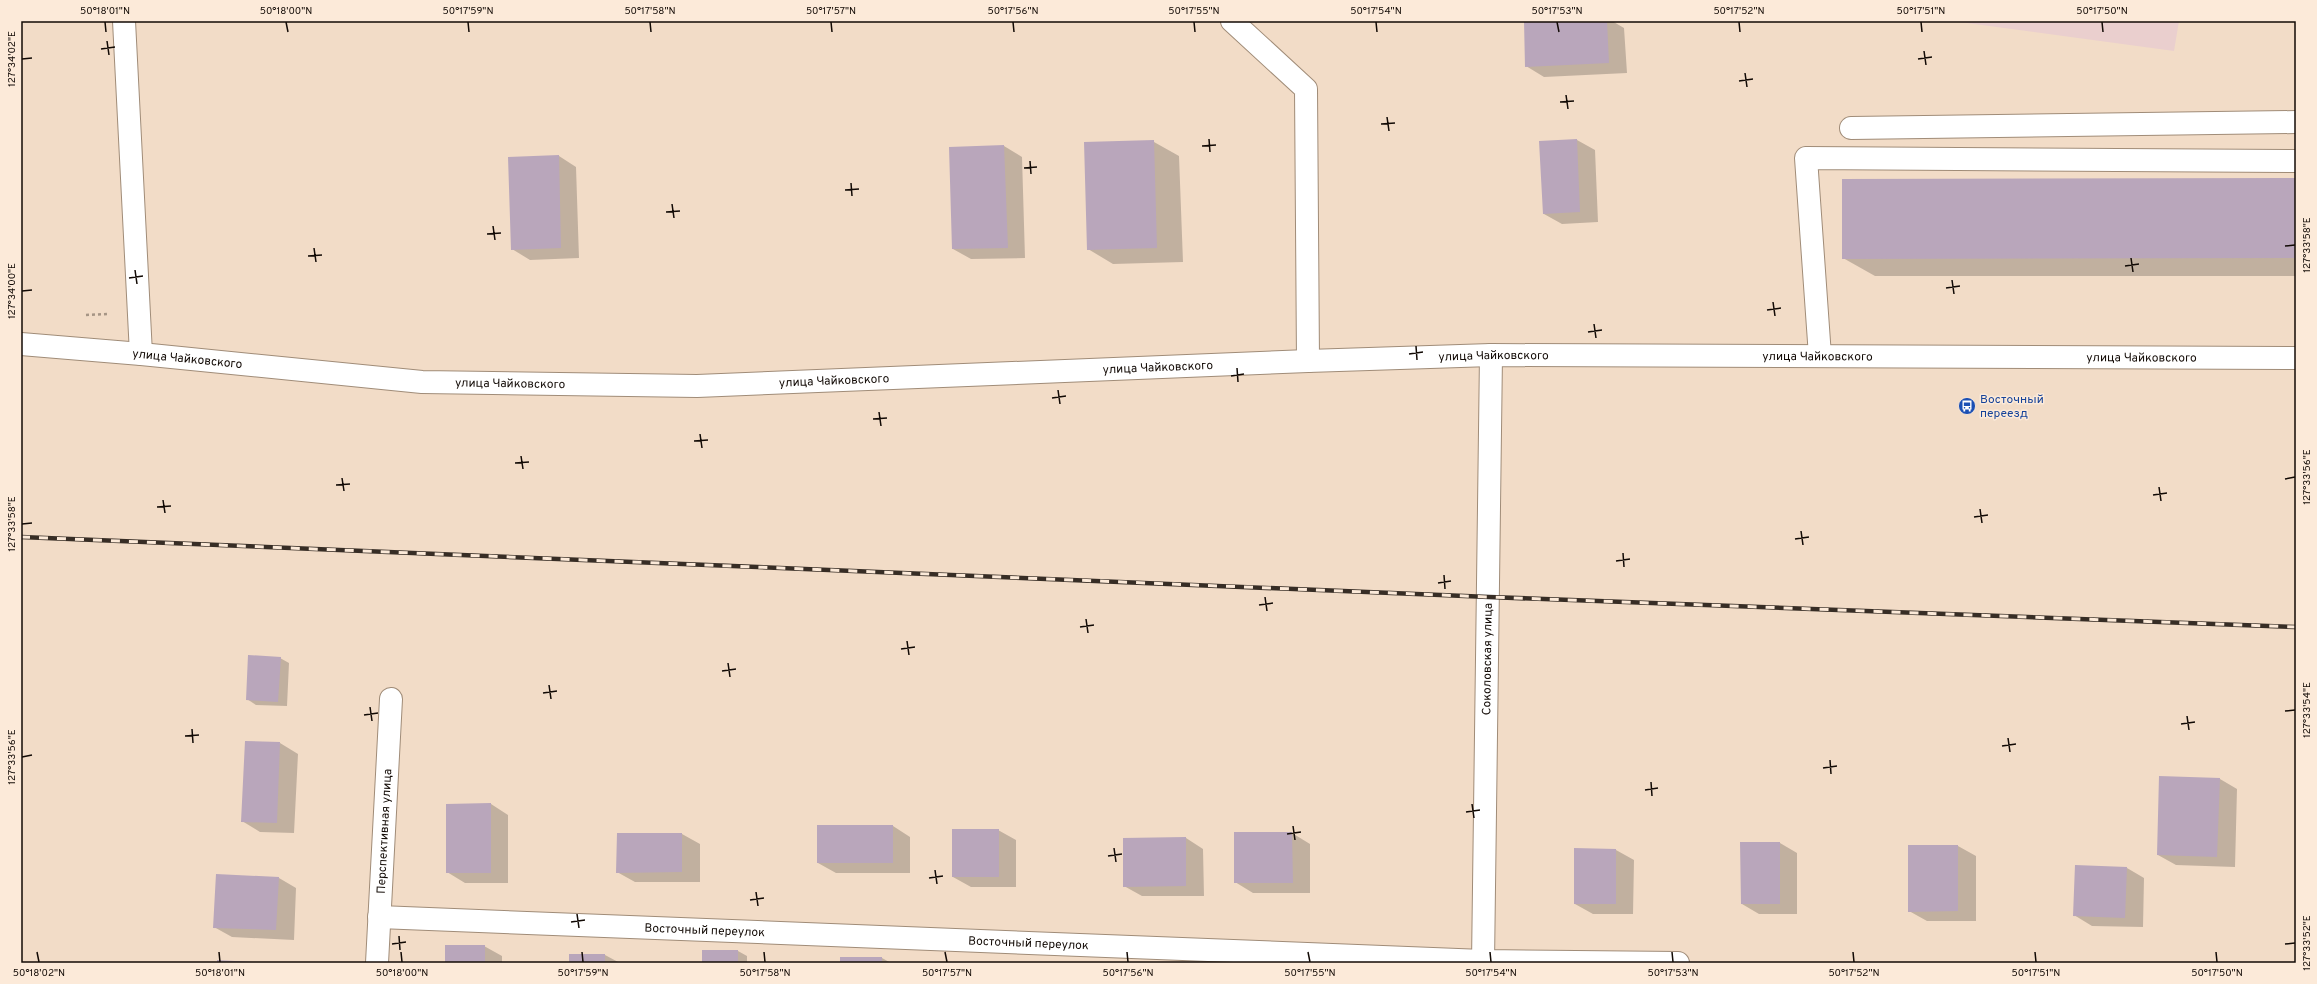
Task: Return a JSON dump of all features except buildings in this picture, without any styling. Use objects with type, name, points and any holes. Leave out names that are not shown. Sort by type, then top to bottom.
[{"type":"street","points":[[124,21],[141,354]]},
{"type":"street","points":[[1232,21],[1306,89],[1308,361]]},
{"type":"street","points":[[1850,128],[2296,122]]},
{"type":"street","points":[[1820,356],[1806,158],[2296,161]]},
{"type":"street","name":"улица Чайковского","points":[[21,344],[141,354],[422,382],[697,386],[1491,355],[2296,358]]},
{"type":"street","name":"Соколовская улица","points":[[1483,962],[1491,355]]},
{"type":"street","name":"Перспективная улица","points":[[377,963],[391,698]]},
{"type":"street","name":"Восточный переулок","points":[[379,917],[1483,962],[1678,963]]},
{"type":"path","points":[[85,315],[139,310]]},
{"type":"shaded area","points":[[1952,21],[2179,21],[2174,51]]},
{"type":"railway","points":[[21,537],[1489,597],[2296,627]]},
{"type":"place","name":"Восточный переезд","points":[[1967,406]]}]
